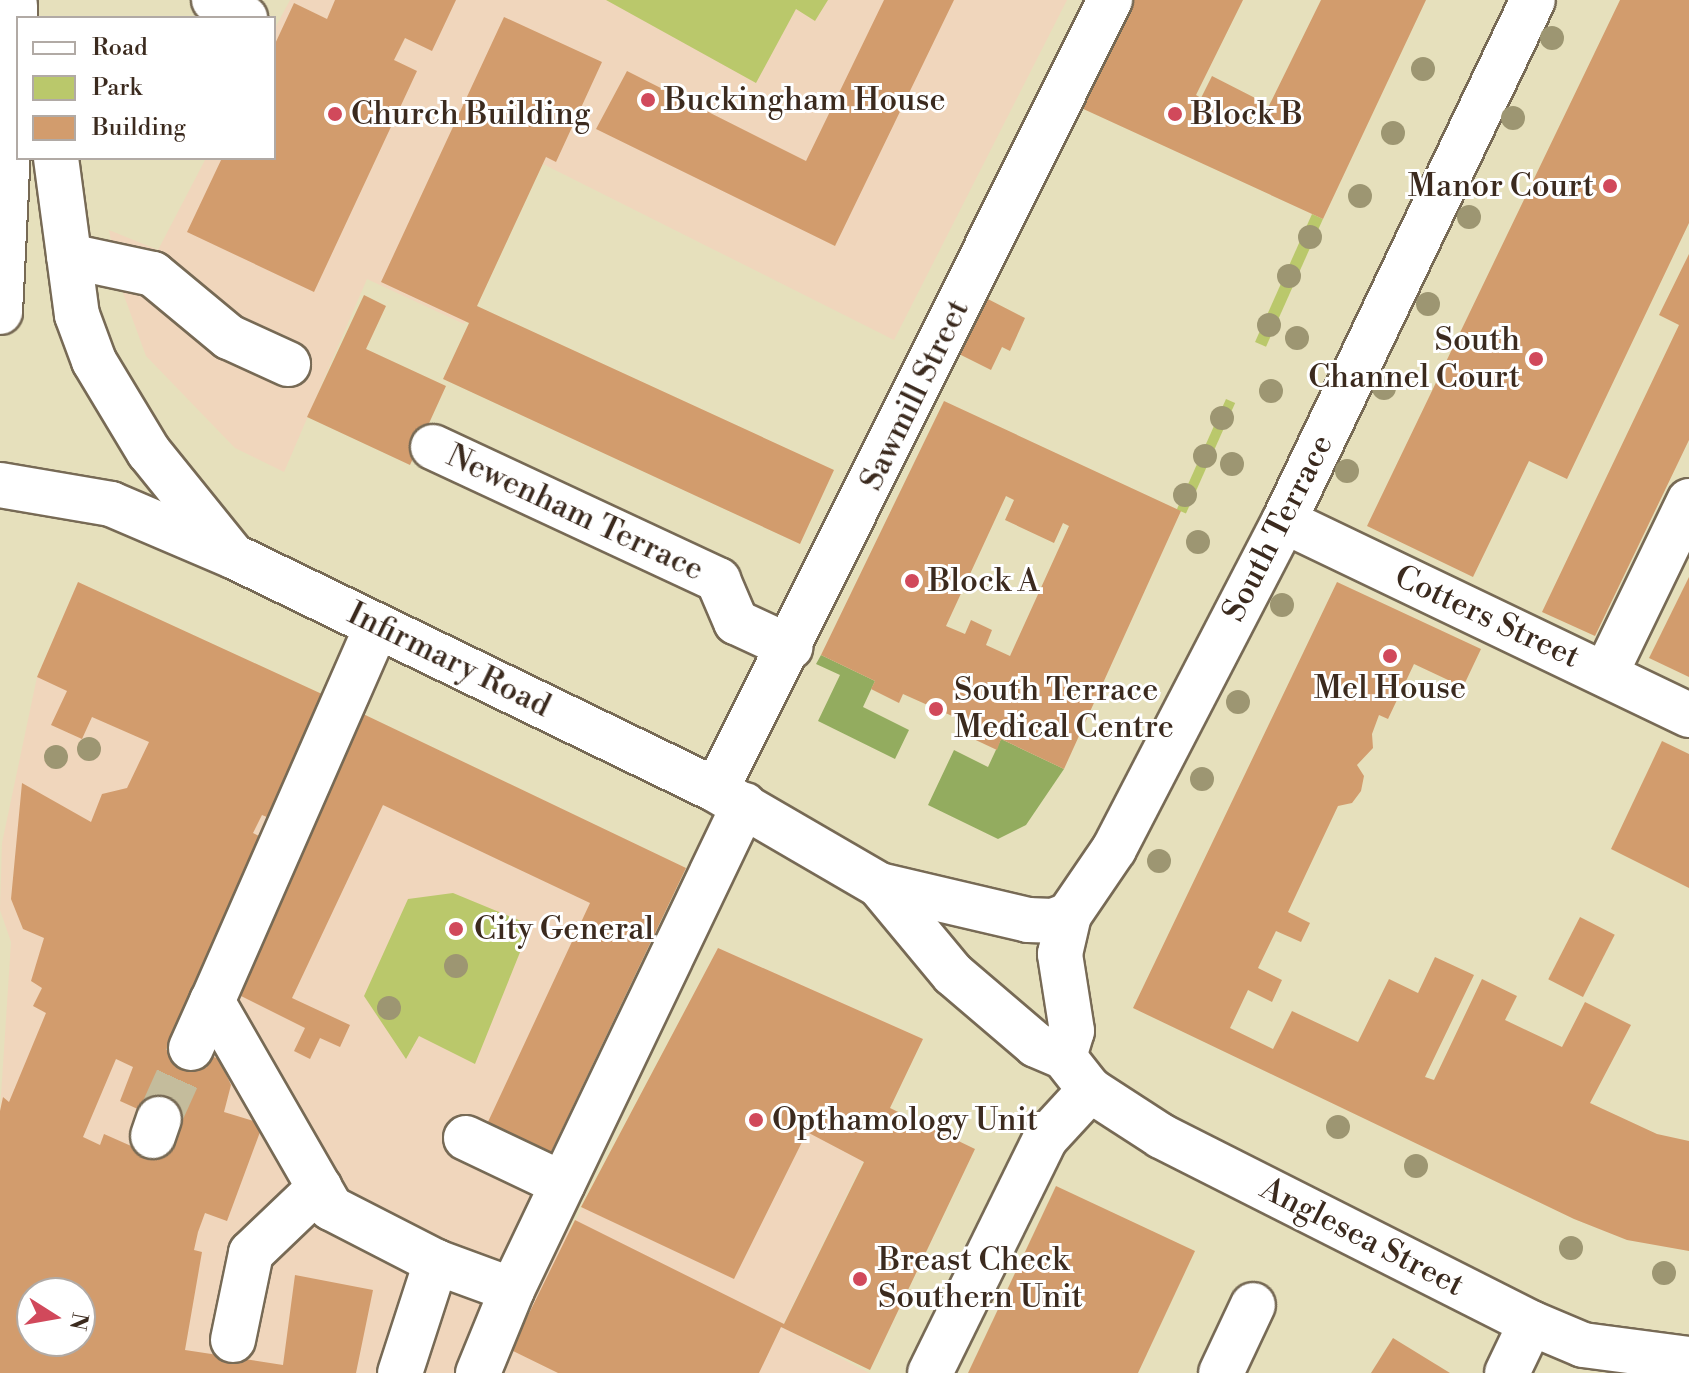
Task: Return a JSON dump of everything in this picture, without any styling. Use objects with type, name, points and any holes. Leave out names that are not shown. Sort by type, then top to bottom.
[{"type":"main road","points":[[214,0],[242,16]]},
{"type":"main road","name":"Sawmill Street","points":[[478,1373],[730,797],[790,647],[1110,0]]},
{"type":"main road","name":"South Terrace","points":[[1077,1074],[1060,954],[1069,915],[1114,849],[1284,521],[1533,0]]},
{"type":"main road","points":[[0,312],[16,25]]},
{"type":"main road","points":[[56,160],[77,315],[115,402],[233,556]]},
{"type":"main road","points":[[69,256],[153,274],[229,337],[288,364]]},
{"type":"main road","name":"Newenham Terrace","points":[[433,447],[718,580],[736,622],[790,647]]},
{"type":"main road","name":"Infirmary Road","points":[[0,485],[111,504],[233,556],[730,797],[879,885],[1028,920],[1053,921],[1069,915]]},
{"type":"main road","points":[[1606,673],[1689,501]]},
{"type":"main road","name":"Cotters Street","points":[[1284,521],[1689,715]]},
{"type":"main road","points":[[191,1048],[377,626]]},
{"type":"main road","name":"Infirmary Road","points":[[879,885],[953,974],[1036,1045],[1077,1074]]},
{"type":"main road","points":[[212,1001],[331,1208],[436,1262],[512,1290]]},
{"type":"main road","points":[[930,1373],[1077,1074]]},
{"type":"main road","name":"Anglesea Street","points":[[1077,1074],[1161,1136],[1531,1323],[1582,1359],[1689,1359]]},
{"type":"main road","points":[[466,1138],[563,1184]]},
{"type":"main road","points":[[233,1340],[251,1253],[320,1187]]},
{"type":"main road","points":[[400,1373],[436,1262]]},
{"type":"main road","points":[[1221,1373],[1253,1305]]},
{"type":"main road","points":[[1507,1373],[1531,1323]]},
{"type":"shaded area","points":[[290,0],[1067,0],[894,340],[543,164],[464,324],[367,279],[284,472],[235,448],[146,356],[119,282],[109,230],[158,250],[205,160],[276,160],[276,26]]},
{"type":"shaded area","points":[[78,582],[686,868],[525,1208],[571,1229],[718,948],[923,1039],[782,1327],[869,1373],[0,1373],[0,1111],[11,942],[0,910],[2,843],[37,677]]},
{"type":"green space","points":[[606,0],[828,0],[815,21],[796,9],[756,83]]},
{"type":"green space","points":[[1312,214],[1323,219],[1266,347],[1255,342]]},
{"type":"green space","points":[[1226,399],[1235,403],[1186,514],[1177,510]]},
{"type":"green space","points":[[821,655],[875,681],[863,707],[909,730],[895,759],[818,721],[840,675],[816,664]]},
{"type":"green space","points":[[1001,739],[1064,769],[1026,825],[998,839],[928,805],[954,750],[988,767]]},
{"type":"green space","points":[[453,893],[531,925],[475,1064],[419,1036],[406,1059],[364,996],[408,899]]},
{"type":"building","name":"Church Building","points":[[335,0],[456,0],[432,51],[405,38],[394,60],[417,71],[314,292],[187,232],[221,160],[276,160],[276,42],[294,3],[327,19]]},
{"type":"building","name":"Buckingham House","points":[[884,0],[954,0],[835,246],[596,129],[627,71],[806,161]]},
{"type":"building","name":"Block B","points":[[1133,0],[1243,0],[1196,95],[1201,98],[1212,76],[1261,101],[1250,122],[1259,126],[1321,0],[1426,0],[1323,219],[1079,107]]},
{"type":"building","points":[[1620,0],[1689,0],[1689,223],[1567,479],[1529,461],[1473,577],[1367,526]]},
{"type":"building","points":[[504,17],[602,62],[556,162],[546,157],[477,306],[834,470],[800,544],[443,379],[469,323],[381,282]]},
{"type":"building","points":[[1689,254],[1689,440],[1595,636],[1542,612],[1679,325],[1659,315]]},
{"type":"building","points":[[364,295],[386,306],[366,349],[446,386],[410,465],[307,417]]},
{"type":"building","points":[[984,297],[1025,318],[1010,351],[1002,347],[991,370],[957,353]]},
{"type":"building","name":"Block A","points":[[944,401],[1181,511],[1064,769],[1001,739],[997,750],[965,735],[970,724],[903,694],[899,703],[871,689],[875,681],[821,655]],"holes":[[[1006,496],[1014,500],[1005,520],[1054,543],[1063,523],[1069,526],[1010,656],[986,645],[992,630],[971,620],[965,634],[946,626]]]},
{"type":"building","points":[[1689,577],[1689,677],[1649,658]]},
{"type":"building","points":[[78,582],[335,700],[279,822],[262,815],[253,833],[271,842],[191,1048],[219,1059],[231,1085],[224,1112],[263,1124],[227,1221],[205,1213],[198,1232],[194,1250],[202,1252],[185,1350],[283,1365],[295,1275],[373,1290],[356,1373],[0,1373],[0,1111],[3,1097],[9,1102],[46,1013],[33,1006],[42,988],[31,981],[44,938],[23,929],[11,899],[22,783],[91,822],[102,794],[127,788],[149,742],[92,717],[82,739],[51,725],[67,691],[37,677]],"holes":[[[116,1059],[133,1067],[120,1101],[171,1124],[156,1157],[104,1134],[100,1145],[83,1137]]]},
{"type":"building","points":[[1337,582],[1481,649],[1463,687],[1414,664],[1388,719],[1379,715],[1372,734],[1373,748],[1357,765],[1364,776],[1361,791],[1352,803],[1338,806],[1288,912],[1310,923],[1301,942],[1276,931],[1258,968],[1282,980],[1272,1002],[1248,990],[1230,1028],[1273,1049],[1292,1011],[1358,1042],[1389,979],[1418,993],[1435,957],[1474,975],[1425,1077],[1434,1080],[1482,979],[1517,996],[1505,1020],[1562,1047],[1585,1002],[1631,1025],[1590,1103],[1657,1134],[1689,1141],[1689,1251],[1627,1240],[1574,1219],[1133,1008]]},
{"type":"building","points":[[359,712],[686,868],[550,1154],[487,1124],[590,903],[383,805],[292,998],[350,1025],[340,1047],[320,1038],[310,1059],[294,1051],[305,1028],[227,989]]},
{"type":"building","points":[[1662,741],[1689,754],[1689,888],[1611,849]]},
{"type":"building","points":[[1580,917],[1615,935],[1583,997],[1548,979]]},
{"type":"building","points":[[718,948],[923,1039],[890,1108],[975,1149],[870,1370],[781,1327],[759,1373],[558,1373],[511,1350],[575,1220],[784,1324],[864,1162],[807,1132],[734,1279],[581,1207]]},
{"type":"building","points":[[1056,1186],[1195,1251],[1138,1373],[968,1373]]},
{"type":"building","points":[[1393,1338],[1450,1373],[1371,1373]]},
{"type":"tunnel","points":[[159,1119],[191,1048]]},
{"type":"place","name":"Buckingham House","points":[[648,100]]},
{"type":"place","name":"Church Building","points":[[335,114]]},
{"type":"place","name":"Block B","points":[[1175,114]]},
{"type":"place","name":"Manor Court","points":[[1610,186]]},
{"type":"place","name":"South Channel Court","points":[[1536,359]]},
{"type":"place","name":"Block A","points":[[912,581]]},
{"type":"place","name":"Mel House","points":[[1390,656]]},
{"type":"place","name":"South Terrace Medical Centre","points":[[936,709]]},
{"type":"place","name":"City General","points":[[456,929]]},
{"type":"place","name":"Opthamology Unit","points":[[756,1120]]},
{"type":"place","name":"Breast Check Southern Unit","points":[[860,1279]]}]
